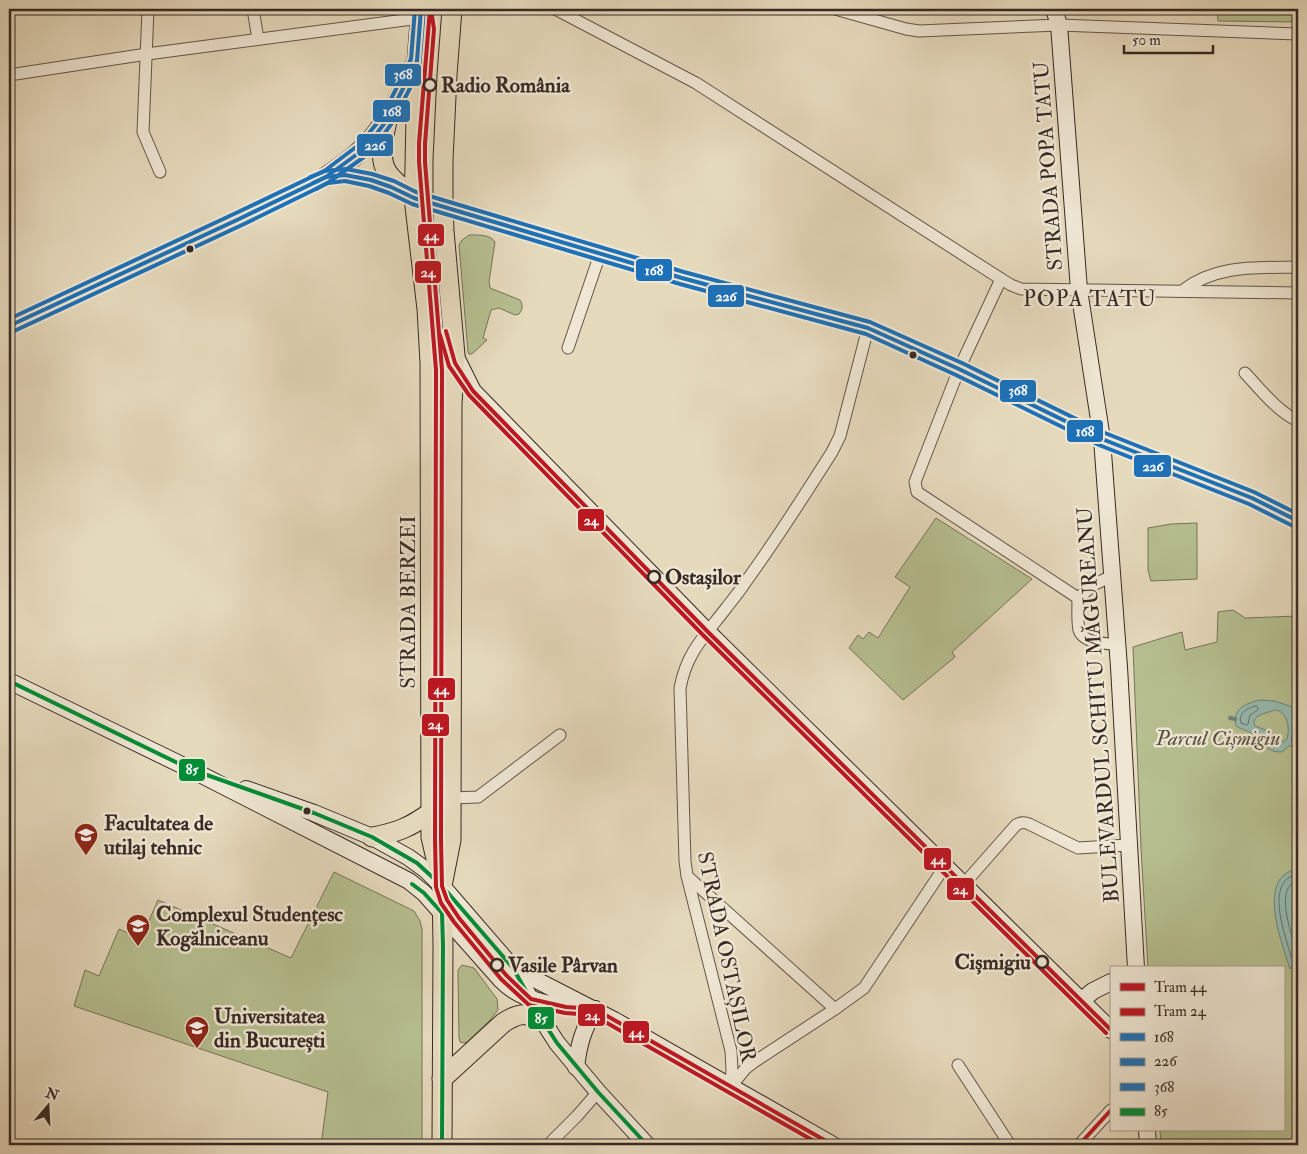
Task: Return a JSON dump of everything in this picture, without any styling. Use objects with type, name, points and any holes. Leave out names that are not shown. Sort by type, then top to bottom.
[{"type":"main road","name":"STRADA BERZEI","points":[[442,886],[451,840],[452,798],[452,404],[455,355],[443,207],[447,84],[452,9]]},
{"type":"main road","name":"STRADA POPA TATU","points":[[1054,9],[1058,25],[1079,290],[1102,439]]},
{"type":"main road","name":"STRADA BERZEI","points":[[420,13],[414,198],[430,343],[431,837],[442,886]]},
{"type":"main road","points":[[9,326],[326,177],[360,152],[379,131],[387,120],[417,60]]},
{"type":"main road","points":[[387,120],[383,145],[385,169],[392,179],[414,198]]},
{"type":"main road","points":[[326,177],[345,175],[364,178],[391,186],[414,198],[600,254],[868,328],[959,369],[1102,439],[1252,498],[1298,521]]},
{"type":"main road","points":[[455,355],[473,390],[707,631],[1110,1030]]},
{"type":"main road","points":[[430,392],[441,387],[453,386],[473,390]]},
{"type":"main road","name":"BULEVARDUL SCHITU MĂGUREANU","points":[[1102,439],[1117,644],[1136,966]]},
{"type":"main road","points":[[9,681],[190,769],[409,881],[442,913],[508,987],[521,996],[566,1007],[595,1009]]},
{"type":"main road","points":[[190,769],[314,813],[372,837],[417,862],[442,886],[514,968],[540,1018],[557,1044],[647,1145]]},
{"type":"main road","points":[[372,837],[403,830],[431,812]]},
{"type":"main road","points":[[442,886],[442,1145]]},
{"type":"main road","points":[[514,968],[595,1009],[833,1145]]},
{"type":"main road","points":[[1081,1001],[1093,991],[1110,982]]},
{"type":"main road","points":[[576,1067],[581,1039],[595,1009]]},
{"type":"main road","points":[[442,1079],[511,1017],[528,1014],[540,1018]]},
{"type":"main road","points":[[1147,1132],[1148,1145]]},
{"type":"street","points":[[148,9],[144,132],[160,172]]},
{"type":"street","points":[[253,9],[258,39]]},
{"type":"street","points":[[555,9],[696,84],[1001,279],[1021,289],[1298,293]]},
{"type":"street","points":[[835,9],[919,31],[1058,25],[1298,34]]},
{"type":"street","points":[[9,72],[258,39],[420,13]]},
{"type":"street","points":[[568,348],[600,254]]},
{"type":"street","points":[[1182,291],[1193,282],[1218,272],[1241,268],[1298,267]]},
{"type":"street","points":[[1001,279],[959,369],[914,482],[916,492],[1078,598]]},
{"type":"street","name":"STRADA OSTAȘILOR","points":[[730,1087],[732,1071],[731,1051],[687,876],[685,861],[680,688],[683,673],[696,646],[729,606],[832,452],[840,436],[868,328]]},
{"type":"street","points":[[1246,374],[1279,409],[1298,421]]},
{"type":"street","points":[[1078,598],[1095,584],[1112,576]]},
{"type":"street","points":[[1078,598],[1079,630],[1082,635],[1099,644],[1117,644]]},
{"type":"street","points":[[452,798],[478,797],[560,735]]},
{"type":"street","points":[[964,884],[1016,825],[1020,823],[1025,822],[1078,848],[1128,845]]},
{"type":"street","points":[[730,1087],[746,1068],[754,1062],[864,988],[945,866]]},
{"type":"street","points":[[687,876],[835,1009]]},
{"type":"street","points":[[958,1065],[1010,1145]]},
{"type":"street","points":[[548,1145],[568,1126],[598,1092]]},
{"type":"street","points":[[1079,1145],[1110,1111]]},
{"type":"green space","points":[[1217,9],[1298,9],[1298,22],[1218,21]]},
{"type":"green space","points":[[469,235],[487,236],[493,239],[495,242],[489,282],[490,288],[520,300],[522,304],[519,314],[515,315],[499,308],[491,310],[483,338],[487,340],[472,354],[468,352],[459,245]]},
{"type":"green space","points":[[936,518],[1032,579],[952,652],[955,657],[903,700],[849,648],[858,635],[863,639],[869,632],[878,638],[910,587],[895,577]]},
{"type":"green space","points":[[1197,523],[1197,579],[1151,581],[1148,570],[1148,528],[1171,524]]},
{"type":"green space","name":"Parcul Cișmigiu","points":[[1233,610],[1245,618],[1298,616],[1298,1145],[1161,1145],[1160,1132],[1284,1132],[1284,966],[1148,966],[1133,647],[1182,632],[1185,650],[1217,642],[1218,612]]},
{"type":"green space","points":[[334,872],[414,911],[420,921],[422,929],[422,1145],[321,1145],[328,1092],[74,1006],[85,970],[99,976],[119,929],[141,939],[158,900],[291,958]]},
{"type":"green space","points":[[462,965],[474,968],[497,999],[498,1010],[491,1019],[464,1043],[460,1042],[459,1038],[458,970]]},
{"type":"water","points":[[1259,700],[1275,701],[1298,709],[1297,721],[1291,741],[1298,741],[1298,745],[1289,746],[1282,752],[1276,752],[1268,748],[1251,733],[1236,726],[1235,720],[1238,711]],"holes":[[[1275,710],[1285,717],[1288,726],[1287,739],[1283,742],[1279,741],[1271,732],[1255,726],[1254,722],[1260,715]]]},
{"type":"water","points":[[1298,869],[1298,961],[1290,969],[1278,928],[1274,897],[1277,884],[1285,874]]},
{"type":"waterway","points":[[1230,718],[1235,719]]},
{"type":"tram line","name":"24","points":[[430,9],[419,162],[436,370],[435,839],[436,887],[441,903],[454,922],[501,979],[529,1005],[565,1013],[593,1015],[821,1145]]},
{"type":"tram line","name":"44","points":[[431,9],[434,29],[425,162],[442,370],[442,886],[447,900],[459,918],[506,975],[531,999],[566,1007],[595,1009],[833,1145]]},
{"type":"tram line","name":"44","points":[[446,331],[455,363],[473,391],[707,631],[1110,1029]]},
{"type":"tram line","name":"24","points":[[440,335],[449,366],[469,395],[703,635],[1106,1033]]},
{"type":"tram line","name":"44","points":[[1079,1145],[1110,1111]]},
{"type":"transit line","name":"368","points":[[310,177],[323,172],[356,147],[382,117],[411,59],[415,9]]},
{"type":"transit line","name":"168","points":[[313,183],[326,177],[360,152],[387,120],[417,61],[421,9]]},
{"type":"transit line","name":"226","points":[[316,189],[364,157],[392,123],[423,63],[427,9]]},
{"type":"transit line","name":"368","points":[[9,319],[324,171],[346,169],[372,174],[394,181],[416,192],[684,272],[870,322],[962,363],[1105,433],[1254,492],[1298,514]]},
{"type":"transit line","name":"168","points":[[9,326],[326,177],[345,175],[371,180],[414,198],[682,278],[868,328],[959,369],[1102,439],[1252,498],[1298,521]]},
{"type":"transit line","name":"226","points":[[12,332],[328,183],[345,181],[369,186],[412,204],[680,284],[866,334],[956,375],[1099,445],[1249,504],[1295,527]]},
{"type":"transit line","name":"85","points":[[9,681],[190,769],[314,813],[372,837],[417,863],[442,886],[513,968],[557,1043],[598,1092],[647,1145]]},
{"type":"transit line","name":"85","points":[[412,884],[424,893],[442,913],[442,1145]]},
{"type":"place","name":"Radio România","points":[[430,85]]},
{"type":"place","name":"Ostașilor","points":[[654,577]]},
{"type":"place","name":"Facultatea de utilaj tehnic","points":[[86,856]]},
{"type":"place","name":"Complexul Studențesc Kogălniceanu","points":[[138,947]]},
{"type":"place","name":"Cișmigiu","points":[[1042,962]]},
{"type":"place","name":"Vasile Pârvan","points":[[497,965]]},
{"type":"place","name":"Universitatea din București","points":[[197,1049]]},
{"type":"district","name":"POPA TATU","points":[[1090,298]]}]
